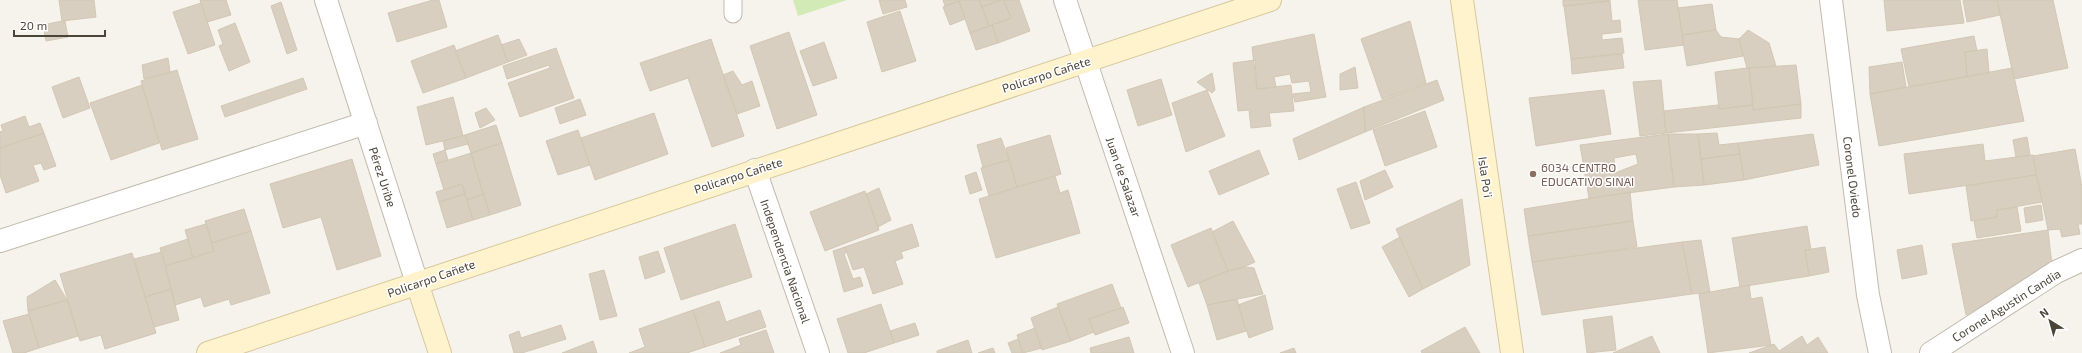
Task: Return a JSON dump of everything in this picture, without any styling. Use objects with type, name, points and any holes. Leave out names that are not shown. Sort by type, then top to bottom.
[{"type":"street","name":"Pérez Uribe","points":[[326,0],[440,353]]},
{"type":"street","name":"Juan de Salazar","points":[[1065,0],[1183,353]]},
{"type":"street","name":"Policarpo Cañete","points":[[208,353],[1270,0]]},
{"type":"street","name":"Isla Po'i","points":[[1462,0],[1503,301],[1512,353]]},
{"type":"street","name":"Coronel Oviedo","points":[[1831,0],[1868,295],[1880,353]]},
{"type":"street","points":[[0,241],[366,123]]},
{"type":"street","name":"Independencia Nacional","points":[[755,170],[818,353]]},
{"type":"street","name":"Coronel Agustin Candia","points":[[1931,353],[2056,272],[2082,260]]},
{"type":"green space","points":[[793,0],[847,0],[798,16]]},
{"type":"building","points":[[59,0],[94,0],[96,17],[62,21]]},
{"type":"building","points":[[200,0],[226,0],[231,15],[207,22]]},
{"type":"building","points":[[433,0],[439,0],[447,27],[397,42],[388,13]]},
{"type":"building","points":[[879,0],[905,0],[907,7],[883,14]]},
{"type":"building","points":[[943,0],[962,0],[945,6]]},
{"type":"building","points":[[979,0],[989,26],[970,33],[959,1]]},
{"type":"building","points":[[979,0],[1001,0],[982,7]]},
{"type":"building","points":[[1004,0],[1011,18],[989,26],[982,7]]},
{"type":"building","points":[[1004,0],[1019,0],[1030,31],[998,43],[992,25],[1011,18]]},
{"type":"building","points":[[1563,0],[1610,0],[1610,1],[1563,6]]},
{"type":"building","points":[[1638,0],[1677,0],[1684,45],[1645,50]]},
{"type":"building","points":[[1884,0],[1960,0],[1964,23],[1887,31]]},
{"type":"building","points":[[1963,0],[1997,0],[2000,15],[1967,22]]},
{"type":"building","points":[[1997,0],[2053,0],[2068,68],[2014,79]]},
{"type":"building","points":[[959,1],[965,19],[950,25],[943,7]]},
{"type":"building","points":[[1610,1],[1612,21],[1620,20],[1621,32],[1602,34],[1602,40],[1622,38],[1624,53],[1571,59],[1564,6]]},
{"type":"building","points":[[281,2],[297,50],[287,54],[271,6]]},
{"type":"building","points":[[201,3],[215,45],[188,54],[173,12]]},
{"type":"building","points":[[1712,4],[1716,30],[1682,35],[1678,8]]},
{"type":"building","points":[[900,11],[916,61],[882,72],[867,22]]},
{"type":"building","points":[[65,21],[68,37],[46,41],[43,25]]},
{"type":"building","points":[[1410,21],[1426,83],[1382,99],[1361,39]]},
{"type":"building","points":[[235,23],[250,62],[229,71],[219,46],[223,44],[218,30]]},
{"type":"building","points":[[992,25],[998,43],[976,50],[970,33]]},
{"type":"building","points":[[1716,30],[1721,37],[1739,39],[1743,56],[1687,66],[1682,35]]},
{"type":"building","points":[[1748,30],[1769,43],[1776,66],[1747,68],[1739,39]]},
{"type":"building","points":[[789,32],[817,115],[777,129],[750,46]]},
{"type":"building","points":[[1314,34],[1326,97],[1295,102],[1293,94],[1311,92],[1309,81],[1292,83],[1290,74],[1274,77],[1276,87],[1257,89],[1252,47]]},
{"type":"building","points":[[498,35],[508,62],[466,78],[455,51]]},
{"type":"building","points":[[1974,36],[1977,51],[1965,52],[1967,77],[1909,87],[1901,49]]},
{"type":"building","points":[[519,39],[527,55],[508,62],[501,45]]},
{"type":"building","points":[[711,39],[744,136],[712,147],[688,78],[650,91],[640,63]]},
{"type":"building","points":[[824,42],[837,78],[813,86],[800,51]]},
{"type":"building","points":[[454,45],[466,78],[423,93],[411,61]]},
{"type":"building","points":[[556,48],[574,98],[520,117],[508,83],[550,68],[549,65],[507,79],[503,66]]},
{"type":"building","points":[[1987,49],[1989,73],[1967,77],[1965,52]]},
{"type":"building","points":[[1622,54],[1624,68],[1572,74],[1571,59]]},
{"type":"building","points":[[168,58],[170,72],[144,79],[142,65]]},
{"type":"building","points":[[1255,60],[1257,89],[1291,85],[1294,111],[1269,113],[1271,126],[1251,128],[1249,110],[1238,111],[1233,63]]},
{"type":"building","points":[[1902,62],[1906,87],[1870,94],[1869,67]]},
{"type":"building","points":[[1796,65],[1801,104],[1753,110],[1749,68]]},
{"type":"building","points":[[1355,67],[1358,88],[1340,90],[1340,74]]},
{"type":"building","points":[[1749,68],[1753,105],[1719,109],[1715,72]]},
{"type":"building","points":[[2012,68],[2024,121],[1879,146],[1870,94]]},
{"type":"building","points":[[177,70],[198,139],[162,150],[141,81]]},
{"type":"building","points":[[733,71],[742,85],[752,81],[760,106],[737,114],[723,75]]},
{"type":"building","points":[[1212,73],[1215,90],[1212,93],[1197,82]]},
{"type":"building","points":[[79,77],[90,108],[63,118],[52,87]]},
{"type":"building","points":[[303,78],[307,89],[225,117],[221,106]]},
{"type":"building","points":[[1161,79],[1172,115],[1138,126],[1127,90]]},
{"type":"building","points":[[1437,80],[1444,100],[1365,132],[1364,107]]},
{"type":"building","points":[[1661,80],[1666,133],[1640,136],[1633,82]]},
{"type":"building","points":[[142,85],[159,143],[111,160],[90,103]]},
{"type":"building","points":[[1207,90],[1225,136],[1186,152],[1172,103]]},
{"type":"building","points":[[1604,90],[1611,134],[1536,146],[1529,98]]},
{"type":"building","points":[[453,97],[463,136],[426,145],[417,107]]},
{"type":"building","points":[[580,99],[586,115],[560,124],[555,108]]},
{"type":"building","points":[[1801,104],[1801,118],[1666,133],[1664,111],[1718,105],[1719,109],[1753,105],[1753,110]]},
{"type":"building","points":[[1364,107],[1365,132],[1299,160],[1293,139]]},
{"type":"building","points":[[486,108],[495,120],[480,128],[475,113]]},
{"type":"building","points":[[1425,111],[1437,147],[1385,166],[1373,130]]},
{"type":"building","points":[[654,113],[668,154],[595,180],[581,138]]},
{"type":"building","points":[[25,116],[29,127],[40,123],[44,133],[0,148],[0,132],[3,131],[1,125]]},
{"type":"building","points":[[496,125],[502,143],[471,153],[465,135]]},
{"type":"building","points":[[578,130],[590,165],[558,175],[546,141]]},
{"type":"building","points":[[44,133],[56,166],[44,170],[41,163],[33,165],[39,181],[6,193],[0,175],[0,148]]},
{"type":"building","points":[[1717,133],[1719,145],[1738,143],[1740,154],[1701,159],[1698,134]]},
{"type":"building","points":[[1668,134],[1674,187],[1589,198],[1580,145]],"holes":[[[1636,154],[1638,164],[1615,173],[1614,158]]]},
{"type":"building","points":[[1668,134],[1698,134],[1704,185],[1674,187]]},
{"type":"building","points":[[1813,134],[1819,165],[1744,180],[1738,143]]},
{"type":"building","points":[[465,135],[468,144],[445,150],[443,141]]},
{"type":"building","points":[[1050,135],[1061,174],[1017,187],[1006,148]]},
{"type":"building","points":[[2027,137],[2030,155],[2016,157],[2013,140]]},
{"type":"building","points":[[1001,138],[1009,160],[983,167],[977,145]]},
{"type":"building","points":[[502,143],[521,205],[490,215],[471,153]]},
{"type":"building","points":[[1983,144],[1985,161],[2033,155],[2036,175],[1909,194],[1904,154]]},
{"type":"building","points":[[2075,149],[2082,187],[2082,224],[2078,224],[2080,234],[2062,237],[2060,229],[2048,230],[2033,156]]},
{"type":"building","points":[[445,150],[448,160],[436,164],[433,154]]},
{"type":"building","points":[[1259,150],[1269,174],[1219,195],[1209,171]]},
{"type":"building","points":[[471,153],[483,194],[467,200],[462,184],[444,190],[436,164]]},
{"type":"building","points":[[1740,154],[1744,180],[1704,185],[1701,159]]},
{"type":"building","points":[[352,159],[381,256],[337,270],[321,217],[283,228],[270,184]]},
{"type":"building","points":[[1009,160],[1017,187],[989,196],[981,168]]},
{"type":"building","points":[[1385,170],[1393,187],[1365,200],[1360,181]]},
{"type":"building","points":[[976,172],[982,190],[970,194],[965,176]]},
{"type":"building","points":[[2036,175],[2042,202],[1997,210],[1997,217],[1971,221],[1966,186]]},
{"type":"building","points":[[1055,176],[1060,193],[1068,190],[1080,233],[996,258],[979,199]]},
{"type":"building","points":[[1356,182],[1370,223],[1351,229],[1337,189]]},
{"type":"building","points":[[462,184],[465,194],[439,202],[436,192]]},
{"type":"building","points":[[879,188],[891,220],[878,227],[866,194]]},
{"type":"building","points":[[865,191],[879,230],[825,251],[810,212]]},
{"type":"building","points":[[1630,192],[1633,221],[1528,236],[1524,209]]},
{"type":"building","points":[[465,194],[473,220],[447,228],[439,202]]},
{"type":"building","points":[[483,194],[490,215],[473,220],[467,200]]},
{"type":"building","points":[[1462,199],[1470,265],[1423,289],[1396,229]]},
{"type":"building","points":[[2041,205],[2043,220],[2026,223],[2024,208]]},
{"type":"building","points":[[2017,207],[2021,231],[1977,238],[1974,221],[1997,217],[1997,210]]},
{"type":"building","points":[[244,209],[251,231],[212,243],[205,221]]},
{"type":"building","points":[[1233,221],[1255,262],[1244,267],[1228,271],[1212,232]]},
{"type":"building","points":[[1633,221],[1637,247],[1532,262],[1528,236]]},
{"type":"building","points":[[206,224],[214,251],[193,258],[185,230]]},
{"type":"building","points":[[735,224],[752,277],[681,300],[664,248]]},
{"type":"building","points":[[912,224],[919,246],[901,252],[903,258],[895,261],[903,284],[873,294],[864,267],[853,270],[845,247]]},
{"type":"building","points":[[1807,226],[1811,250],[1805,250],[1809,276],[1740,287],[1732,238]]},
{"type":"building","points":[[1211,228],[1228,271],[1188,287],[1171,245]]},
{"type":"building","points":[[2048,230],[2052,265],[1966,315],[1952,244]]},
{"type":"building","points":[[251,231],[270,293],[231,305],[229,299],[204,307],[201,297],[175,305],[165,266],[214,251],[212,243]]},
{"type":"building","points":[[1400,237],[1423,289],[1409,297],[1382,247]]},
{"type":"building","points":[[188,239],[193,258],[165,266],[160,248]]},
{"type":"building","points":[[1701,240],[1710,292],[1692,294],[1682,242]]},
{"type":"building","points":[[1682,242],[1692,294],[1542,315],[1532,262]]},
{"type":"building","points":[[1922,245],[1927,274],[1902,279],[1897,250]]},
{"type":"building","points":[[845,247],[847,252],[844,254],[853,279],[860,277],[863,286],[844,292],[833,251]]},
{"type":"building","points":[[1825,247],[1829,272],[1809,276],[1805,250]]},
{"type":"building","points":[[658,251],[665,272],[645,279],[639,257]]},
{"type":"building","points":[[162,252],[171,289],[145,297],[134,259]]},
{"type":"building","points":[[132,253],[156,333],[105,349],[101,335],[80,341],[60,274]]},
{"type":"building","points":[[1244,267],[1254,268],[1263,294],[1207,305],[1199,283],[1228,271]]},
{"type":"building","points":[[604,270],[617,316],[600,320],[589,274]]},
{"type":"building","points":[[55,280],[67,300],[28,311],[27,297]]},
{"type":"building","points":[[1112,284],[1121,308],[1089,319],[1094,332],[1071,341],[1057,304]]},
{"type":"building","points":[[1749,285],[1751,299],[1762,297],[1771,345],[1708,353],[1699,294]]},
{"type":"building","points":[[171,289],[179,320],[154,327],[145,297]]},
{"type":"building","points":[[1265,295],[1273,329],[1249,338],[1238,305]]},
{"type":"building","points":[[1237,299],[1246,331],[1217,340],[1207,305]]},
{"type":"building","points":[[67,300],[78,336],[39,348],[28,311]]},
{"type":"building","points":[[719,301],[726,322],[760,310],[766,327],[705,347],[693,310]]},
{"type":"building","points":[[881,304],[894,343],[864,353],[848,353],[837,319]]},
{"type":"building","points":[[1058,307],[1071,341],[1042,350],[1031,318]]},
{"type":"building","points":[[1123,307],[1129,323],[1095,335],[1089,319]]},
{"type":"building","points":[[693,310],[705,347],[687,353],[629,353],[645,347],[639,329]]},
{"type":"building","points":[[29,314],[39,348],[24,353],[13,353],[3,321]]},
{"type":"building","points":[[1612,316],[1616,350],[1587,353],[1583,320]]},
{"type":"building","points":[[915,323],[919,335],[894,343],[890,331]]},
{"type":"building","points":[[561,325],[566,339],[522,353],[514,353],[509,335],[519,331],[521,338]]},
{"type":"building","points":[[1465,327],[1480,353],[1422,353],[1421,351]]},
{"type":"building","points":[[1035,328],[1042,348],[1023,353],[1017,335]]},
{"type":"building","points":[[766,330],[774,353],[720,353],[741,345],[739,339]]},
{"type":"building","points":[[1652,336],[1660,353],[1613,353]]},
{"type":"building","points":[[1802,336],[1807,345],[1818,337],[1828,353],[1749,353],[1774,344],[1779,351]]},
{"type":"building","points":[[1129,337],[1134,353],[1091,353],[1090,348]]},
{"type":"building","points":[[1018,339],[1023,353],[1012,353],[1008,343]]},
{"type":"building","points":[[968,340],[972,353],[937,353],[937,351]]},
{"type":"building","points":[[593,341],[597,353],[562,353]]},
{"type":"building","points":[[993,348],[995,353],[978,353]]},
{"type":"building","points":[[1294,348],[1296,353],[1280,353]]},
{"type":"place","name":"6034 CENTRO EDUCATIVO SINAI","points":[[1533,174]]}]
